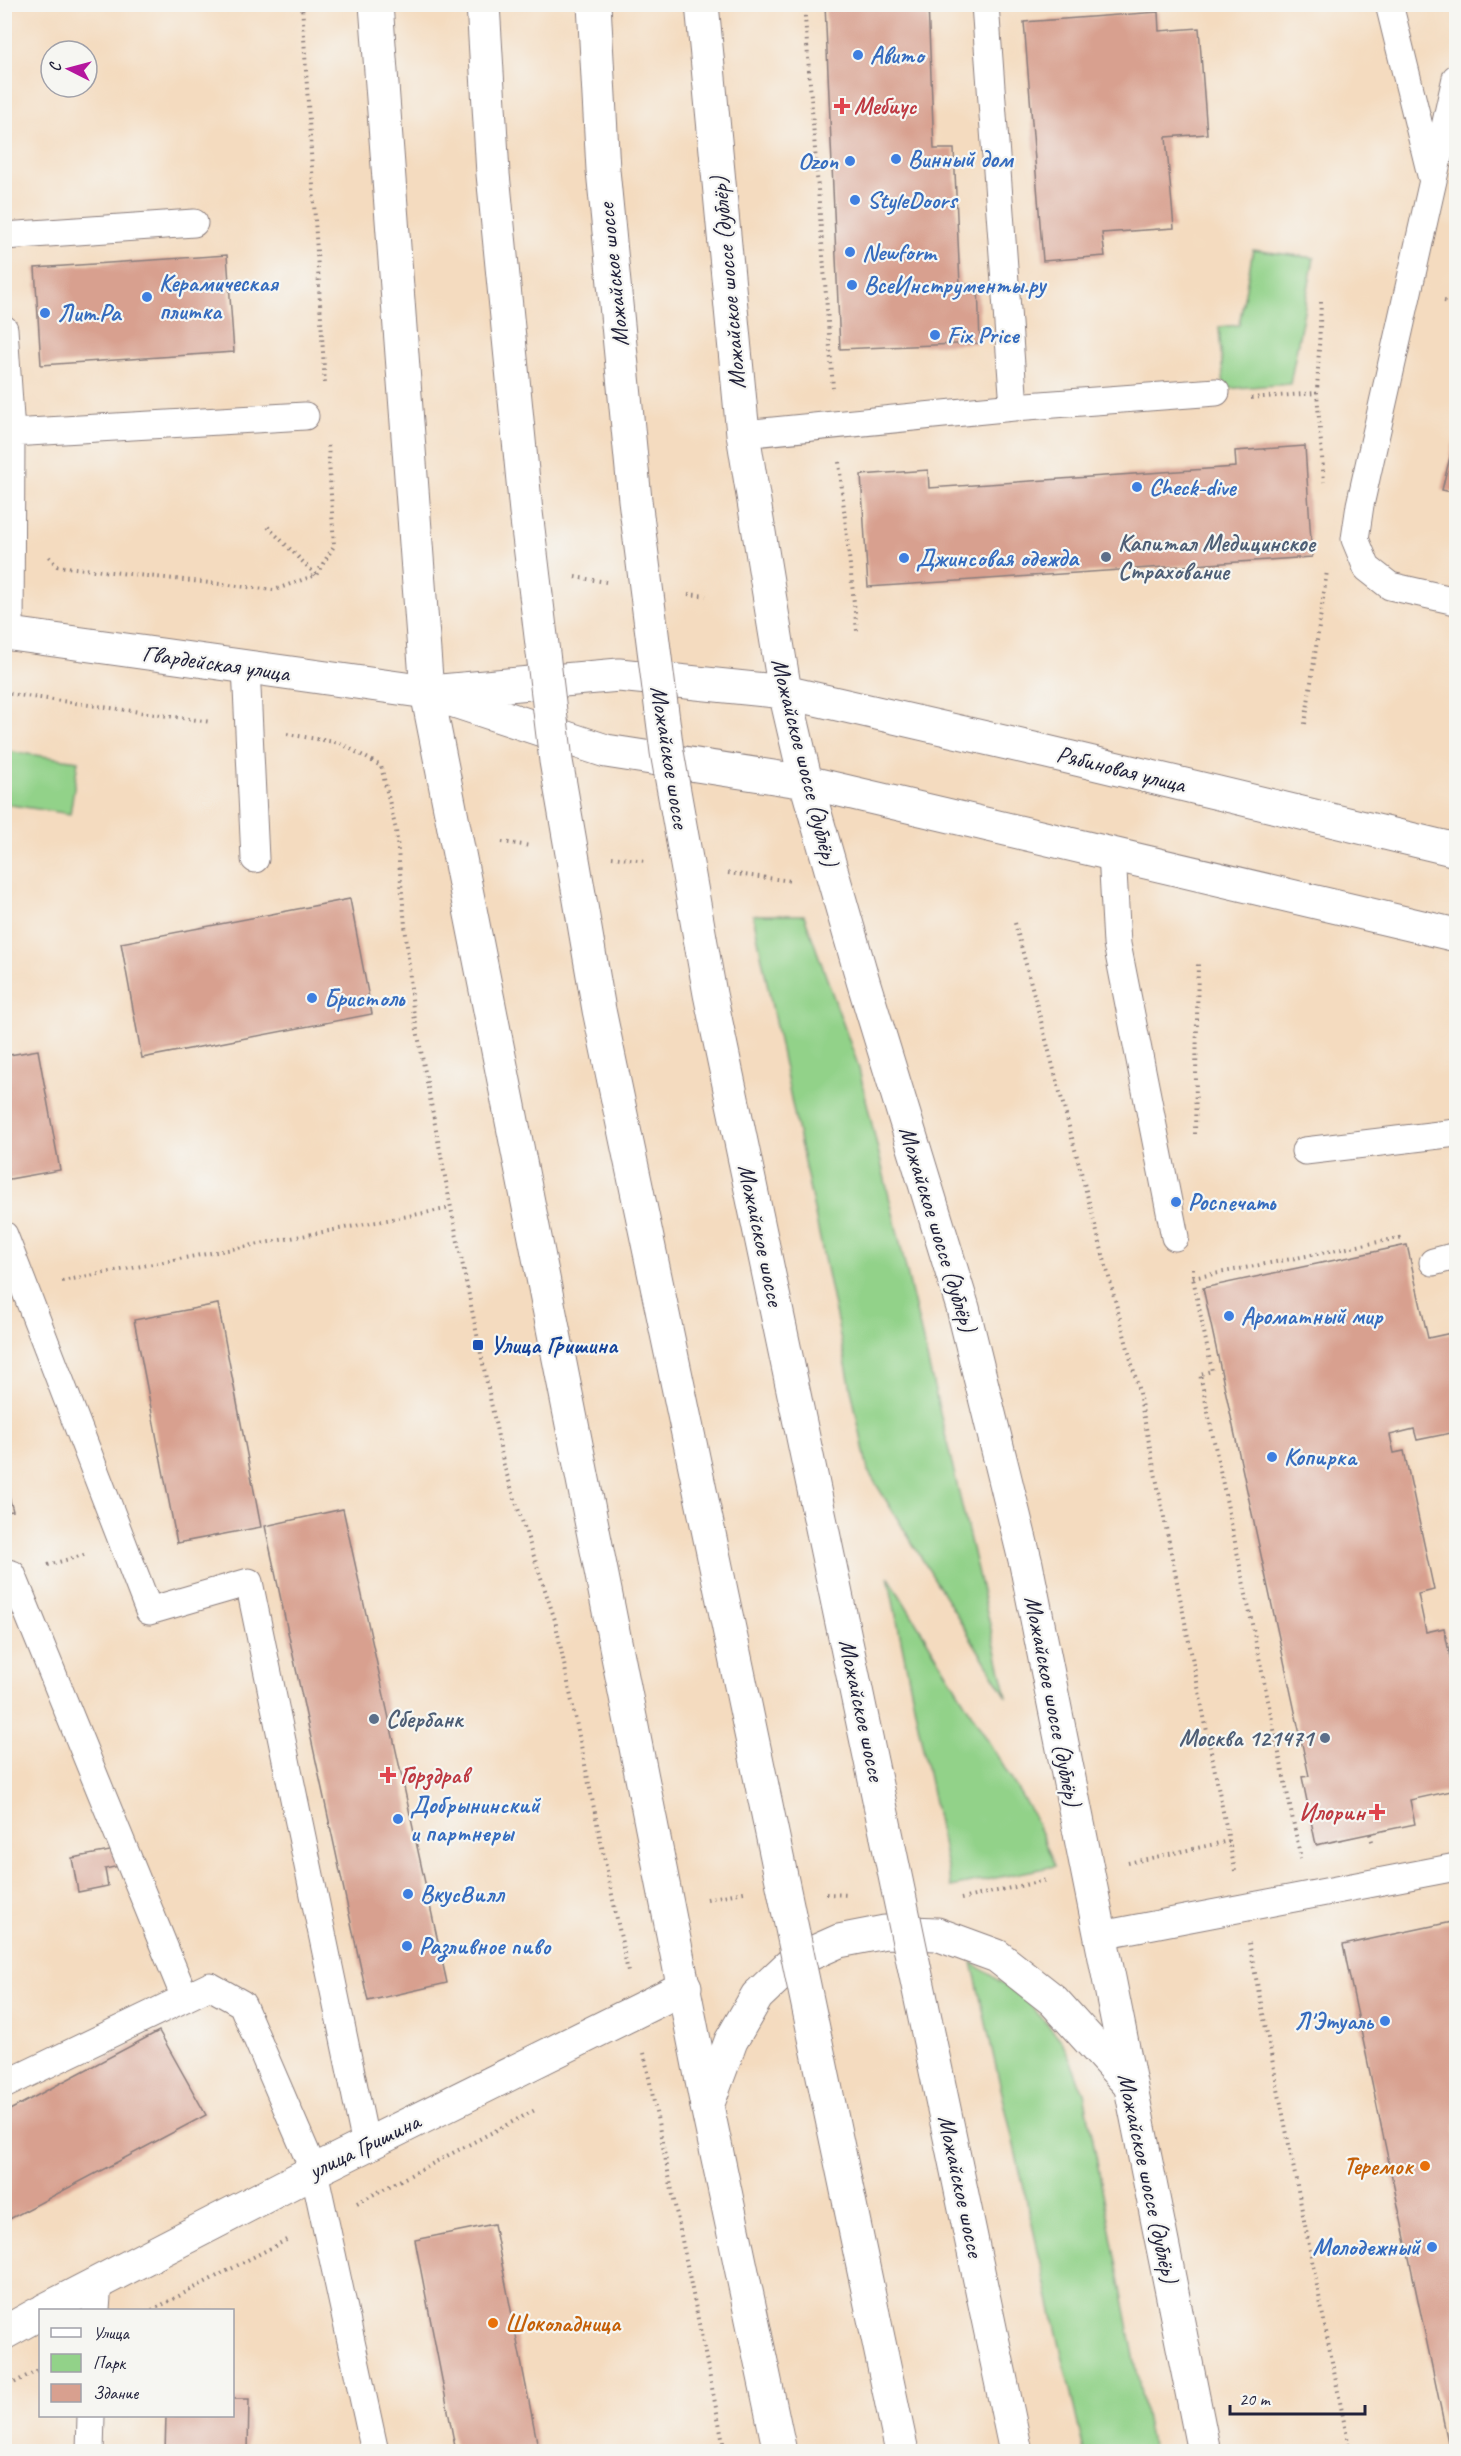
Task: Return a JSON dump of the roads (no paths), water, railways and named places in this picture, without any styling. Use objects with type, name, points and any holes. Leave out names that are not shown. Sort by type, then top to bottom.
[{"type":"main road","points":[[376,4],[427,692],[707,2106],[780,2451]]},
{"type":"main road","points":[[483,4],[494,174],[526,513],[556,761],[592,974],[902,2451]]},
{"type":"main road","name":"Можайское шоссе","points":[[594,4],[603,170],[634,489],[667,752],[710,994],[1016,2451]]},
{"type":"main road","name":"Можайское шоссе (дублёр)","points":[[702,4],[743,434],[770,612],[785,692],[806,782],[863,981],[963,1308],[1026,1564],[1101,1935],[1128,2083],[1204,2451]]},
{"type":"main road","name":"Гвардейская улица","points":[[7,634],[427,692]]},
{"type":"main road","name":"Рябиновая улица","points":[[427,692],[619,675],[785,692],[1059,754],[1456,850]]},
{"type":"main road","points":[[427,692],[606,751],[806,782],[1456,935]]},
{"type":"main road","points":[[707,2106],[731,2041],[757,1995],[794,1961],[839,1941],[885,1932],[937,1934],[997,1956],[1053,2000],[1128,2083]]},
{"type":"main road","name":"улица Гришина","points":[[49,2309],[97,2296],[314,2170],[685,1987]]},
{"type":"main road","points":[[4,2333],[39,2314]]},
{"type":"lane","points":[[986,4],[1014,407]]},
{"type":"lane","points":[[1389,4],[1433,182]]},
{"type":"lane","points":[[1456,78],[1363,494],[1355,539],[1367,568],[1390,586],[1456,601]]},
{"type":"lane","points":[[4,236],[195,223]]},
{"type":"lane","points":[[4,329],[11,433],[7,634]]},
{"type":"lane","points":[[743,434],[1014,407],[1216,392]]},
{"type":"lane","points":[[11,433],[305,416]]},
{"type":"lane","points":[[246,668],[255,859]]},
{"type":"lane","points":[[1112,853],[1117,944],[1175,1237]]},
{"type":"lane","points":[[1305,1151],[1456,1133]]},
{"type":"lane","points":[[4,1235],[149,1611],[249,1582],[366,2145]]},
{"type":"lane","points":[[8,1573],[185,1998]]},
{"type":"lane","points":[[1101,1935],[1456,1868]]},
{"type":"lane","points":[[4,2085],[210,1986],[242,2004],[314,2170],[375,2451]]},
{"type":"lane","points":[[90,2451],[92,2417]]},
{"type":"place","name":"Авито","points":[[858,55]]},
{"type":"place","name":"Мебиус","points":[[842,106]]},
{"type":"place","name":"Винный дом","points":[[896,159]]},
{"type":"place","name":"Ozon","points":[[850,161]]},
{"type":"place","name":"StyleDoors","points":[[855,200]]},
{"type":"place","name":"Newform","points":[[850,252]]},
{"type":"place","name":"ВсеИнструменты.ру","points":[[852,285]]},
{"type":"place","name":"Керамическая плитка","points":[[147,297]]},
{"type":"place","name":"Лит.Ра","points":[[45,313]]},
{"type":"place","name":"Fix Price","points":[[935,335]]},
{"type":"place","name":"Check-dive","points":[[1137,487]]},
{"type":"place","name":"Капитал Медицинское Страхование","points":[[1106,557]]},
{"type":"place","name":"Джинсовая одежда","points":[[904,558]]},
{"type":"place","name":"Бристоль","points":[[312,998]]},
{"type":"place","name":"Роспечать","points":[[1176,1202]]},
{"type":"place","name":"Ароматный мир","points":[[1229,1316]]},
{"type":"place","name":"Улица Гришина","points":[[478,1345]]},
{"type":"place","name":"Копирка","points":[[1272,1457]]},
{"type":"place","name":"Сбербанк","points":[[374,1719]]},
{"type":"place","name":"Москва 121471","points":[[1325,1738]]},
{"type":"place","name":"Горздрав","points":[[388,1775]]},
{"type":"place","name":"Илорин","points":[[1377,1812]]},
{"type":"place","name":"Добрынинский и партнеры","points":[[398,1819]]},
{"type":"place","name":"ВкусВилл","points":[[408,1894]]},
{"type":"place","name":"Разливное пиво","points":[[407,1946]]},
{"type":"place","name":"Л'Этуаль","points":[[1385,2021]]},
{"type":"place","name":"Теремок","points":[[1425,2166]]},
{"type":"place","name":"Молодежный","points":[[1432,2247]]},
{"type":"place","name":"Шоколадница","points":[[493,2323]]}]
